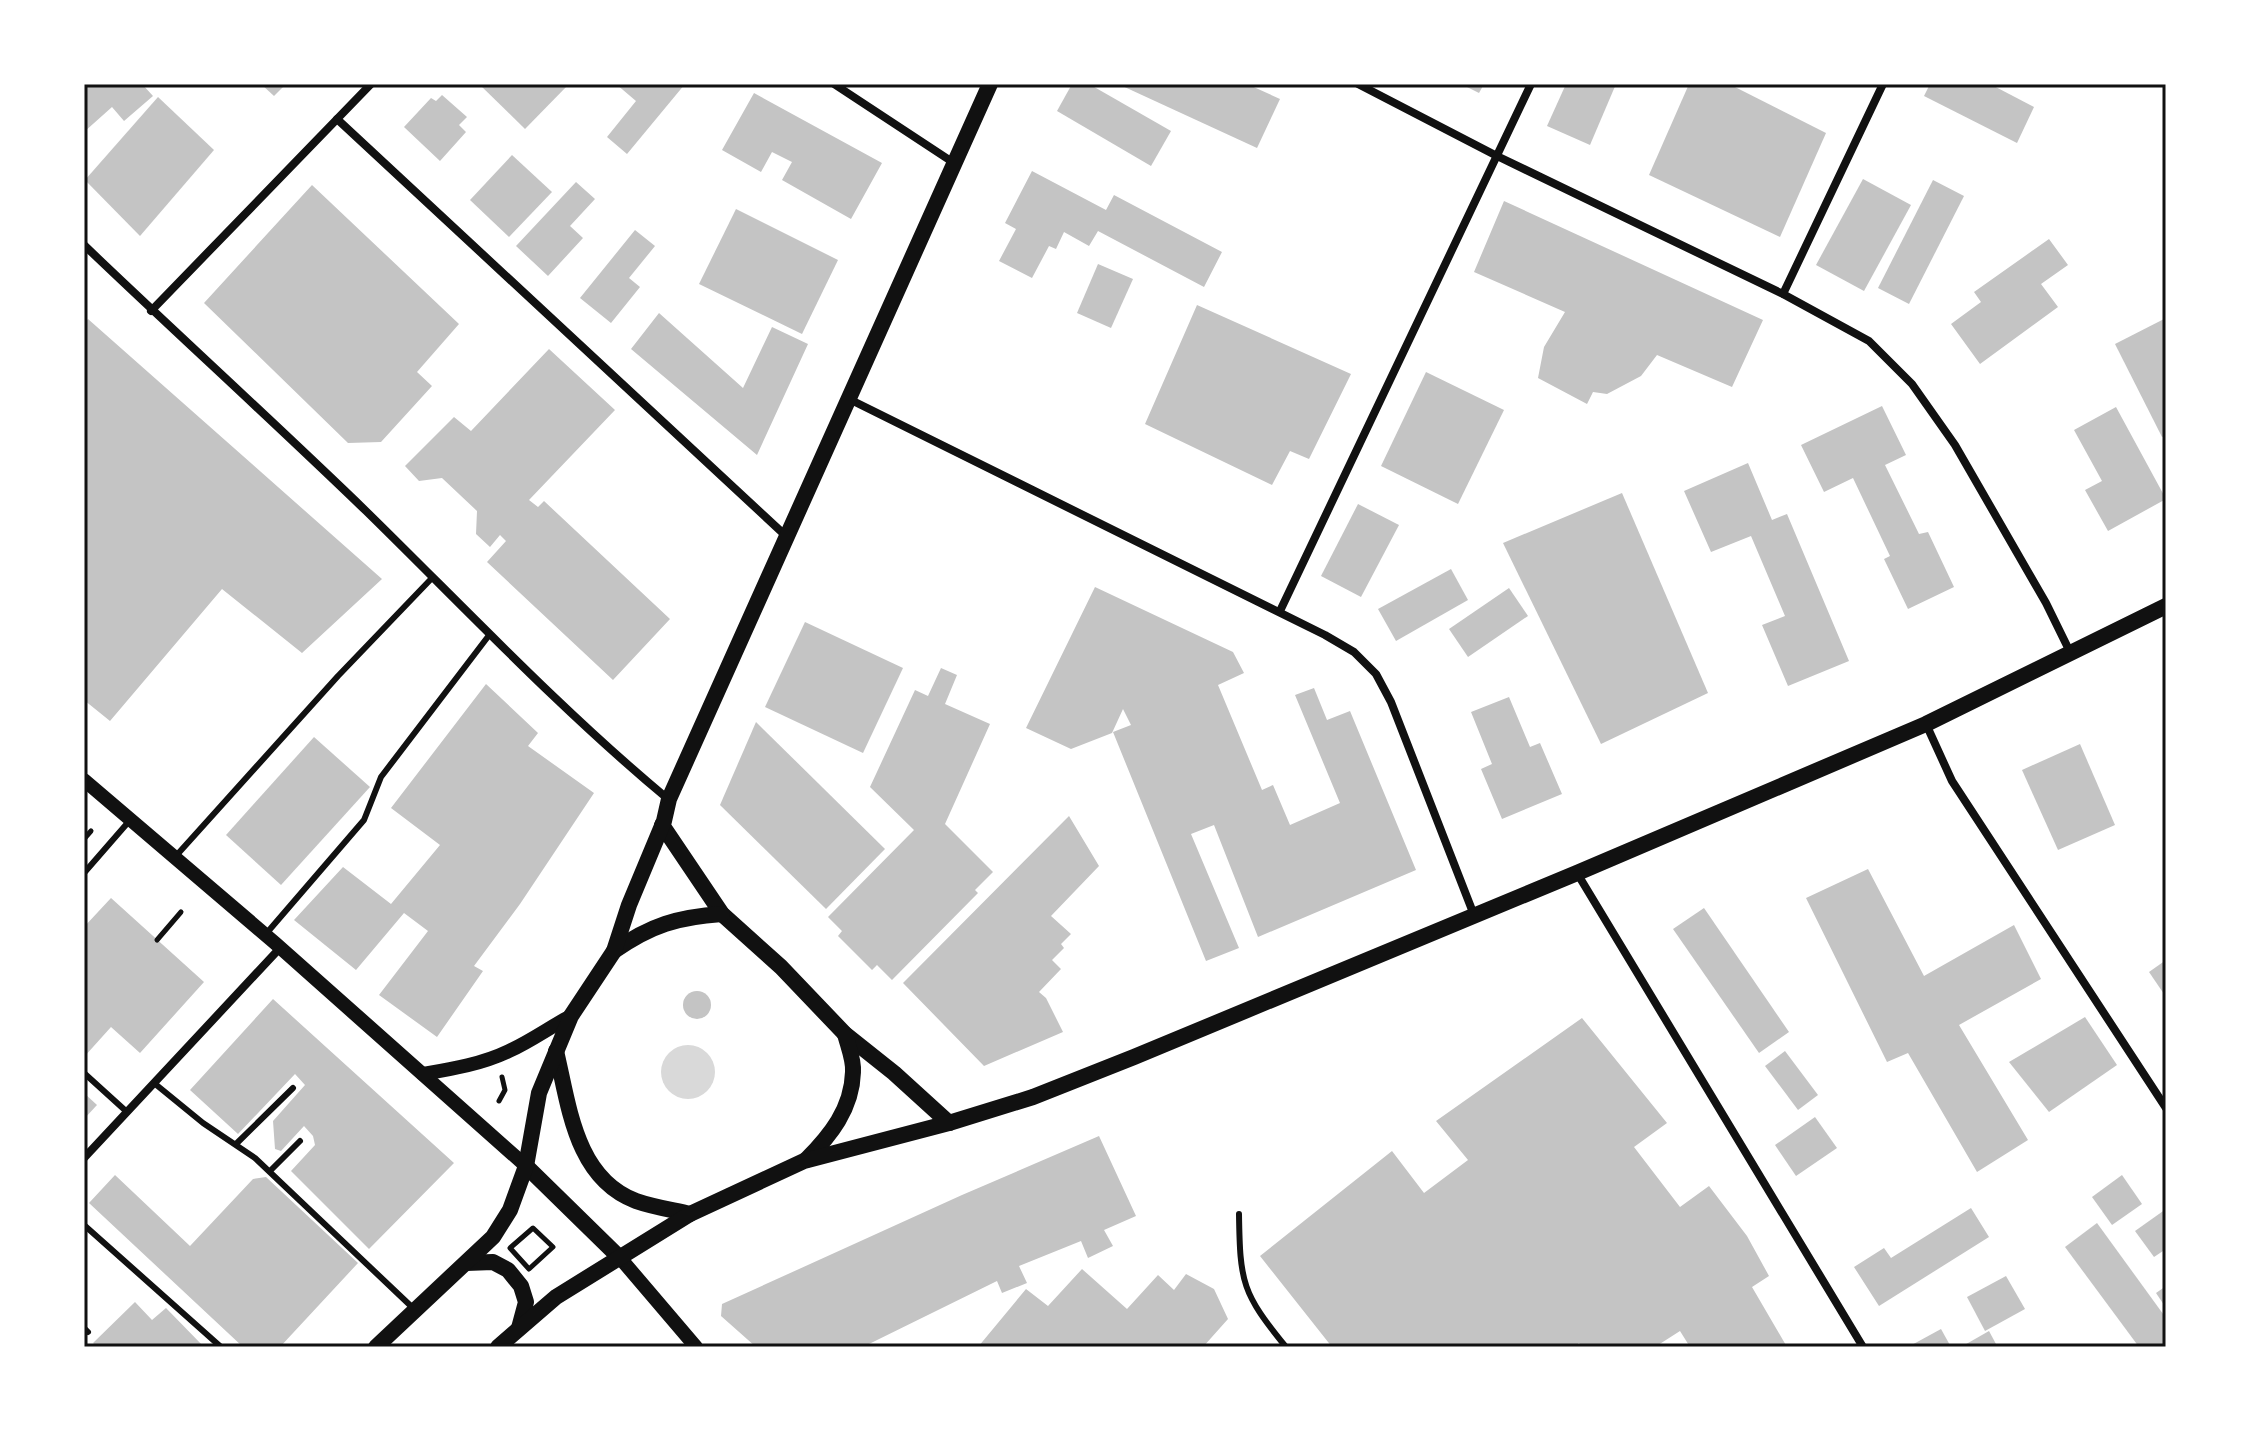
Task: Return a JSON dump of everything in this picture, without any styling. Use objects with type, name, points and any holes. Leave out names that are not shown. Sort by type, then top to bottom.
[{"type":"main road","points":[[376,1347],[493,1237],[510,1210],[526,1166],[539,1093],[556,1051],[571,1016],[614,951],[669,799],[990,84]]},
{"type":"main road","points":[[498,1347],[556,1297],[690,1214],[804,1161],[949,1123],[1033,1097],[1577,873],[1926,724],[2072,655],[2166,606]]},
{"type":"main road","points":[[662,825],[722,914],[781,967],[845,1034],[949,1123]]},
{"type":"main road","points":[[614,951],[647,930],[670,921],[722,914]]},
{"type":"main road","points":[[804,1161],[831,1134],[847,1105],[853,1071],[845,1034]]},
{"type":"main road","points":[[556,1051],[575,1134],[594,1167],[608,1184],[635,1200],[690,1214]]},
{"type":"main road","points":[[526,1166],[621,1259]]},
{"type":"main road","points":[[466,1263],[493,1262],[508,1270],[521,1286],[526,1302],[519,1328]]},
{"type":"street","points":[[151,311],[371,84]]},
{"type":"street","points":[[834,84],[954,163]]},
{"type":"street","points":[[1358,84],[1497,156],[1783,294],[1869,341],[1912,384],[1955,445],[2046,603],[2072,655]]},
{"type":"street","points":[[1280,611],[1531,84]]},
{"type":"street","points":[[1783,294],[1883,84]]},
{"type":"street","points":[[337,119],[786,536]]},
{"type":"street","points":[[84,245],[366,511],[622,760],[669,799]]},
{"type":"street","points":[[848,399],[1280,611],[1354,652],[1376,674],[1391,702],[1474,915]]},
{"type":"street","points":[[1926,724],[1952,781],[2166,1108]]},
{"type":"street","points":[[84,780],[526,1166]]},
{"type":"street","points":[[1577,873],[1863,1347]]},
{"type":"street","points":[[84,1158],[280,948]]},
{"type":"street","points":[[423,1074],[493,1058],[571,1016]]},
{"type":"street","points":[[621,1259],[696,1347]]},
{"type":"lane","points":[[175,857],[338,676],[432,578]]},
{"type":"lane","points":[[265,935],[364,820],[381,777],[490,634]]},
{"type":"lane","points":[[84,873],[131,819]]},
{"type":"lane","points":[[84,1073],[127,1112]]},
{"type":"lane","points":[[154,1083],[270,1171],[416,1310]]},
{"type":"lane","points":[[236,1144],[293,1088]]},
{"type":"lane","points":[[270,1171],[300,1141]]},
{"type":"lane","points":[[1239,1214],[1240,1268],[1244,1285],[1256,1308],[1286,1347]]},
{"type":"lane","points":[[84,1225],[221,1347]]},
{"type":"path","points":[[84,839],[91,831]]},
{"type":"path","points":[[157,940],[181,912]]},
{"type":"path","points":[[499,1101],[505,1090],[518,1091]]},
{"type":"path","points":[[533,1228],[553,1247],[529,1269],[510,1248],[533,1228]]},
{"type":"shaded area","points":[[688,1045],[707,1053],[715,1072],[707,1091],[688,1099],[669,1091],[661,1072],[669,1053]]},
{"type":"building","points":[[84,84],[142,84],[153,96],[124,121],[112,107],[84,132]]},
{"type":"building","points":[[261,84],[286,84],[274,96]]},
{"type":"building","points":[[479,84],[569,84],[525,129]]},
{"type":"building","points":[[616,84],[685,84],[627,154],[607,137],[636,101]]},
{"type":"building","points":[[1072,84],[1089,84],[1171,131],[1151,166],[1057,111]]},
{"type":"building","points":[[1118,84],[1247,84],[1280,99],[1257,148]]},
{"type":"building","points":[[1461,84],[1484,84],[1479,93]]},
{"type":"building","points":[[1566,84],[1616,84],[1590,145],[1547,126]]},
{"type":"building","points":[[1689,84],[1731,85],[1826,133],[1780,237],[1649,175]]},
{"type":"building","points":[[1930,84],[1990,84],[2034,107],[2017,143],[1924,96]]},
{"type":"building","points":[[754,93],[882,163],[851,219],[782,180],[792,162],[772,152],[761,172],[722,150]]},
{"type":"building","points":[[442,95],[467,117],[459,125],[466,132],[440,161],[404,127],[431,98],[436,101]]},
{"type":"building","points":[[158,97],[214,150],[140,236],[85,180]]},
{"type":"building","points":[[512,155],[552,192],[509,237],[470,200]]},
{"type":"building","points":[[1032,171],[1106,210],[1114,195],[1222,252],[1204,287],[1098,231],[1089,246],[1064,232],[1056,249],[1049,246],[1032,278],[999,261],[1016,229],[1005,223]]},
{"type":"building","points":[[1863,179],[1911,205],[1864,291],[1816,265]]},
{"type":"building","points":[[1933,180],[1964,196],[1909,304],[1878,288]]},
{"type":"building","points":[[576,182],[595,199],[570,226],[583,238],[548,276],[516,246]]},
{"type":"building","points":[[312,185],[459,324],[417,372],[432,386],[381,442],[348,443],[204,303]]},
{"type":"building","points":[[1504,201],[1763,320],[1732,387],[1657,355],[1641,376],[1607,394],[1593,392],[1587,404],[1538,378],[1544,347],[1565,312],[1474,272]]},
{"type":"building","points":[[736,209],[838,260],[802,334],[699,284]]},
{"type":"building","points":[[635,230],[655,246],[629,278],[640,287],[611,323],[580,298]]},
{"type":"building","points":[[2049,239],[2068,265],[2041,284],[2058,307],[1980,364],[1951,324],[1981,302],[1974,292]]},
{"type":"building","points":[[1098,264],[1133,279],[1111,328],[1077,313]]},
{"type":"building","points":[[1197,305],[1351,374],[1309,459],[1290,451],[1272,485],[1145,424]]},
{"type":"building","points":[[659,313],[743,388],[772,327],[808,344],[757,455],[631,349]]},
{"type":"building","points":[[88,319],[382,579],[302,653],[222,589],[110,721],[84,700],[84,324]]},
{"type":"building","points":[[2164,319],[2166,435],[2162,437],[2115,344]]},
{"type":"building","points":[[549,349],[615,410],[529,500],[538,507],[544,501],[670,619],[613,680],[487,562],[506,541],[500,535],[490,547],[476,534],[477,511],[442,478],[419,481],[405,466],[454,417],[471,431]]},
{"type":"building","points":[[1426,372],[1504,410],[1458,504],[1381,466]]},
{"type":"building","points":[[1882,406],[1906,455],[1885,465],[1919,534],[1928,532],[1954,587],[1908,609],[1884,559],[1890,556],[1853,478],[1824,492],[1801,445]]},
{"type":"building","points":[[2116,407],[2166,499],[2108,531],[2085,490],[2102,481],[2074,430]]},
{"type":"building","points":[[1748,463],[1772,520],[1787,514],[1849,661],[1788,686],[1762,625],[1785,616],[1751,536],[1711,552],[1684,491]]},
{"type":"building","points":[[1622,493],[1708,693],[1601,744],[1503,543]]},
{"type":"building","points":[[1358,504],[1399,525],[1361,597],[1321,576]]},
{"type":"building","points":[[1451,569],[1468,600],[1396,641],[1378,609]]},
{"type":"building","points":[[1095,587],[1233,652],[1244,673],[1218,685],[1262,790],[1273,785],[1290,825],[1340,803],[1295,695],[1314,688],[1327,720],[1350,711],[1416,870],[1258,937],[1214,825],[1191,834],[1239,948],[1206,961],[1113,732],[1131,725],[1123,709],[1112,733],[1071,749],[1026,728]]},
{"type":"building","points":[[1509,588],[1528,616],[1468,657],[1449,629]]},
{"type":"building","points":[[805,622],[903,668],[863,753],[765,707]]},
{"type":"building","points":[[941,668],[957,675],[945,704],[990,724],[945,824],[993,872],[975,890],[978,893],[892,980],[877,965],[872,970],[838,936],[842,931],[828,917],[914,830],[870,787],[915,690],[928,696]]},
{"type":"building","points":[[486,684],[538,733],[528,746],[594,793],[520,904],[474,966],[483,971],[437,1037],[379,995],[428,931],[404,913],[356,970],[294,920],[343,867],[391,904],[440,845],[391,808]]},
{"type":"building","points":[[1509,697],[1530,747],[1540,743],[1562,794],[1502,819],[1481,769],[1492,764],[1471,712]]},
{"type":"building","points":[[756,722],[885,849],[826,909],[720,805]]},
{"type":"building","points":[[314,737],[370,787],[281,885],[226,835]]},
{"type":"building","points":[[2080,744],[2115,825],[2058,850],[2022,770]]},
{"type":"building","points":[[1069,816],[1099,866],[1051,916],[1071,934],[1061,944],[1064,948],[1052,960],[1061,969],[1039,992],[1046,998],[1063,1032],[984,1066],[903,983]]},
{"type":"building","points":[[1868,869],[1924,976],[2014,925],[2041,979],[1959,1025],[2028,1140],[1977,1172],[1908,1053],[1887,1062],[1806,898]]},
{"type":"building","points":[[111,898],[204,982],[140,1053],[111,1027],[84,1057],[84,927]]},
{"type":"building","points":[[1704,908],[1789,1032],[1759,1053],[1673,929]]},
{"type":"building","points":[[2166,960],[2166,997],[2149,972]]},
{"type":"building","points":[[697,991],[707,995],[711,1005],[707,1015],[697,1019],[687,1015],[683,1005],[687,995]]},
{"type":"building","points":[[273,999],[454,1163],[369,1249],[291,1171],[315,1145],[313,1136],[304,1126],[281,1151],[275,1149],[273,1121],[305,1085],[295,1074],[238,1134],[190,1090]]},
{"type":"building","points":[[2085,1017],[2117,1065],[2049,1112],[2009,1062]]},
{"type":"building","points":[[1582,1018],[1667,1123],[1634,1147],[1680,1207],[1709,1186],[1747,1236],[1769,1276],[1752,1287],[1787,1347],[1690,1347],[1680,1331],[1655,1347],[1582,1347],[1579,1343],[1574,1347],[1332,1347],[1260,1256],[1392,1151],[1424,1193],[1468,1160],[1436,1121]]},
{"type":"building","points":[[1785,1051],[1818,1095],[1798,1110],[1765,1066]]},
{"type":"building","points":[[84,1093],[97,1105],[84,1119]]},
{"type":"building","points":[[1815,1117],[1837,1148],[1796,1176],[1775,1145]]},
{"type":"building","points":[[1099,1136],[1136,1216],[1104,1230],[1113,1246],[1088,1258],[1081,1241],[1019,1266],[1027,1283],[1002,1293],[997,1281],[869,1344],[873,1347],[756,1347],[721,1316],[722,1304]]},
{"type":"building","points":[[115,1175],[190,1246],[253,1179],[266,1177],[358,1263],[280,1347],[243,1347],[89,1203]]},
{"type":"building","points":[[2122,1175],[2142,1204],[2112,1225],[2092,1197]]},
{"type":"building","points":[[1971,1208],[1989,1237],[1879,1306],[1854,1267],[1884,1248],[1891,1258]]},
{"type":"building","points":[[2166,1209],[2166,1249],[2154,1257],[2135,1231]]},
{"type":"building","points":[[2097,1223],[2166,1318],[2164,1347],[2139,1347],[2065,1247]]},
{"type":"building","points":[[1082,1269],[1127,1309],[1158,1275],[1174,1290],[1186,1274],[1214,1289],[1228,1319],[1203,1347],[978,1347],[1026,1289],[1048,1306]]},
{"type":"building","points":[[2006,1276],[2025,1309],[1985,1331],[1967,1297]]},
{"type":"building","points":[[2166,1286],[2166,1308],[2156,1293]]},
{"type":"building","points":[[135,1302],[152,1320],[166,1308],[204,1347],[97,1347],[93,1343]]},
{"type":"building","points":[[1941,1329],[1951,1347],[1908,1347]]},
{"type":"building","points":[[1989,1331],[1996,1344],[1990,1347],[1961,1347]]}]
